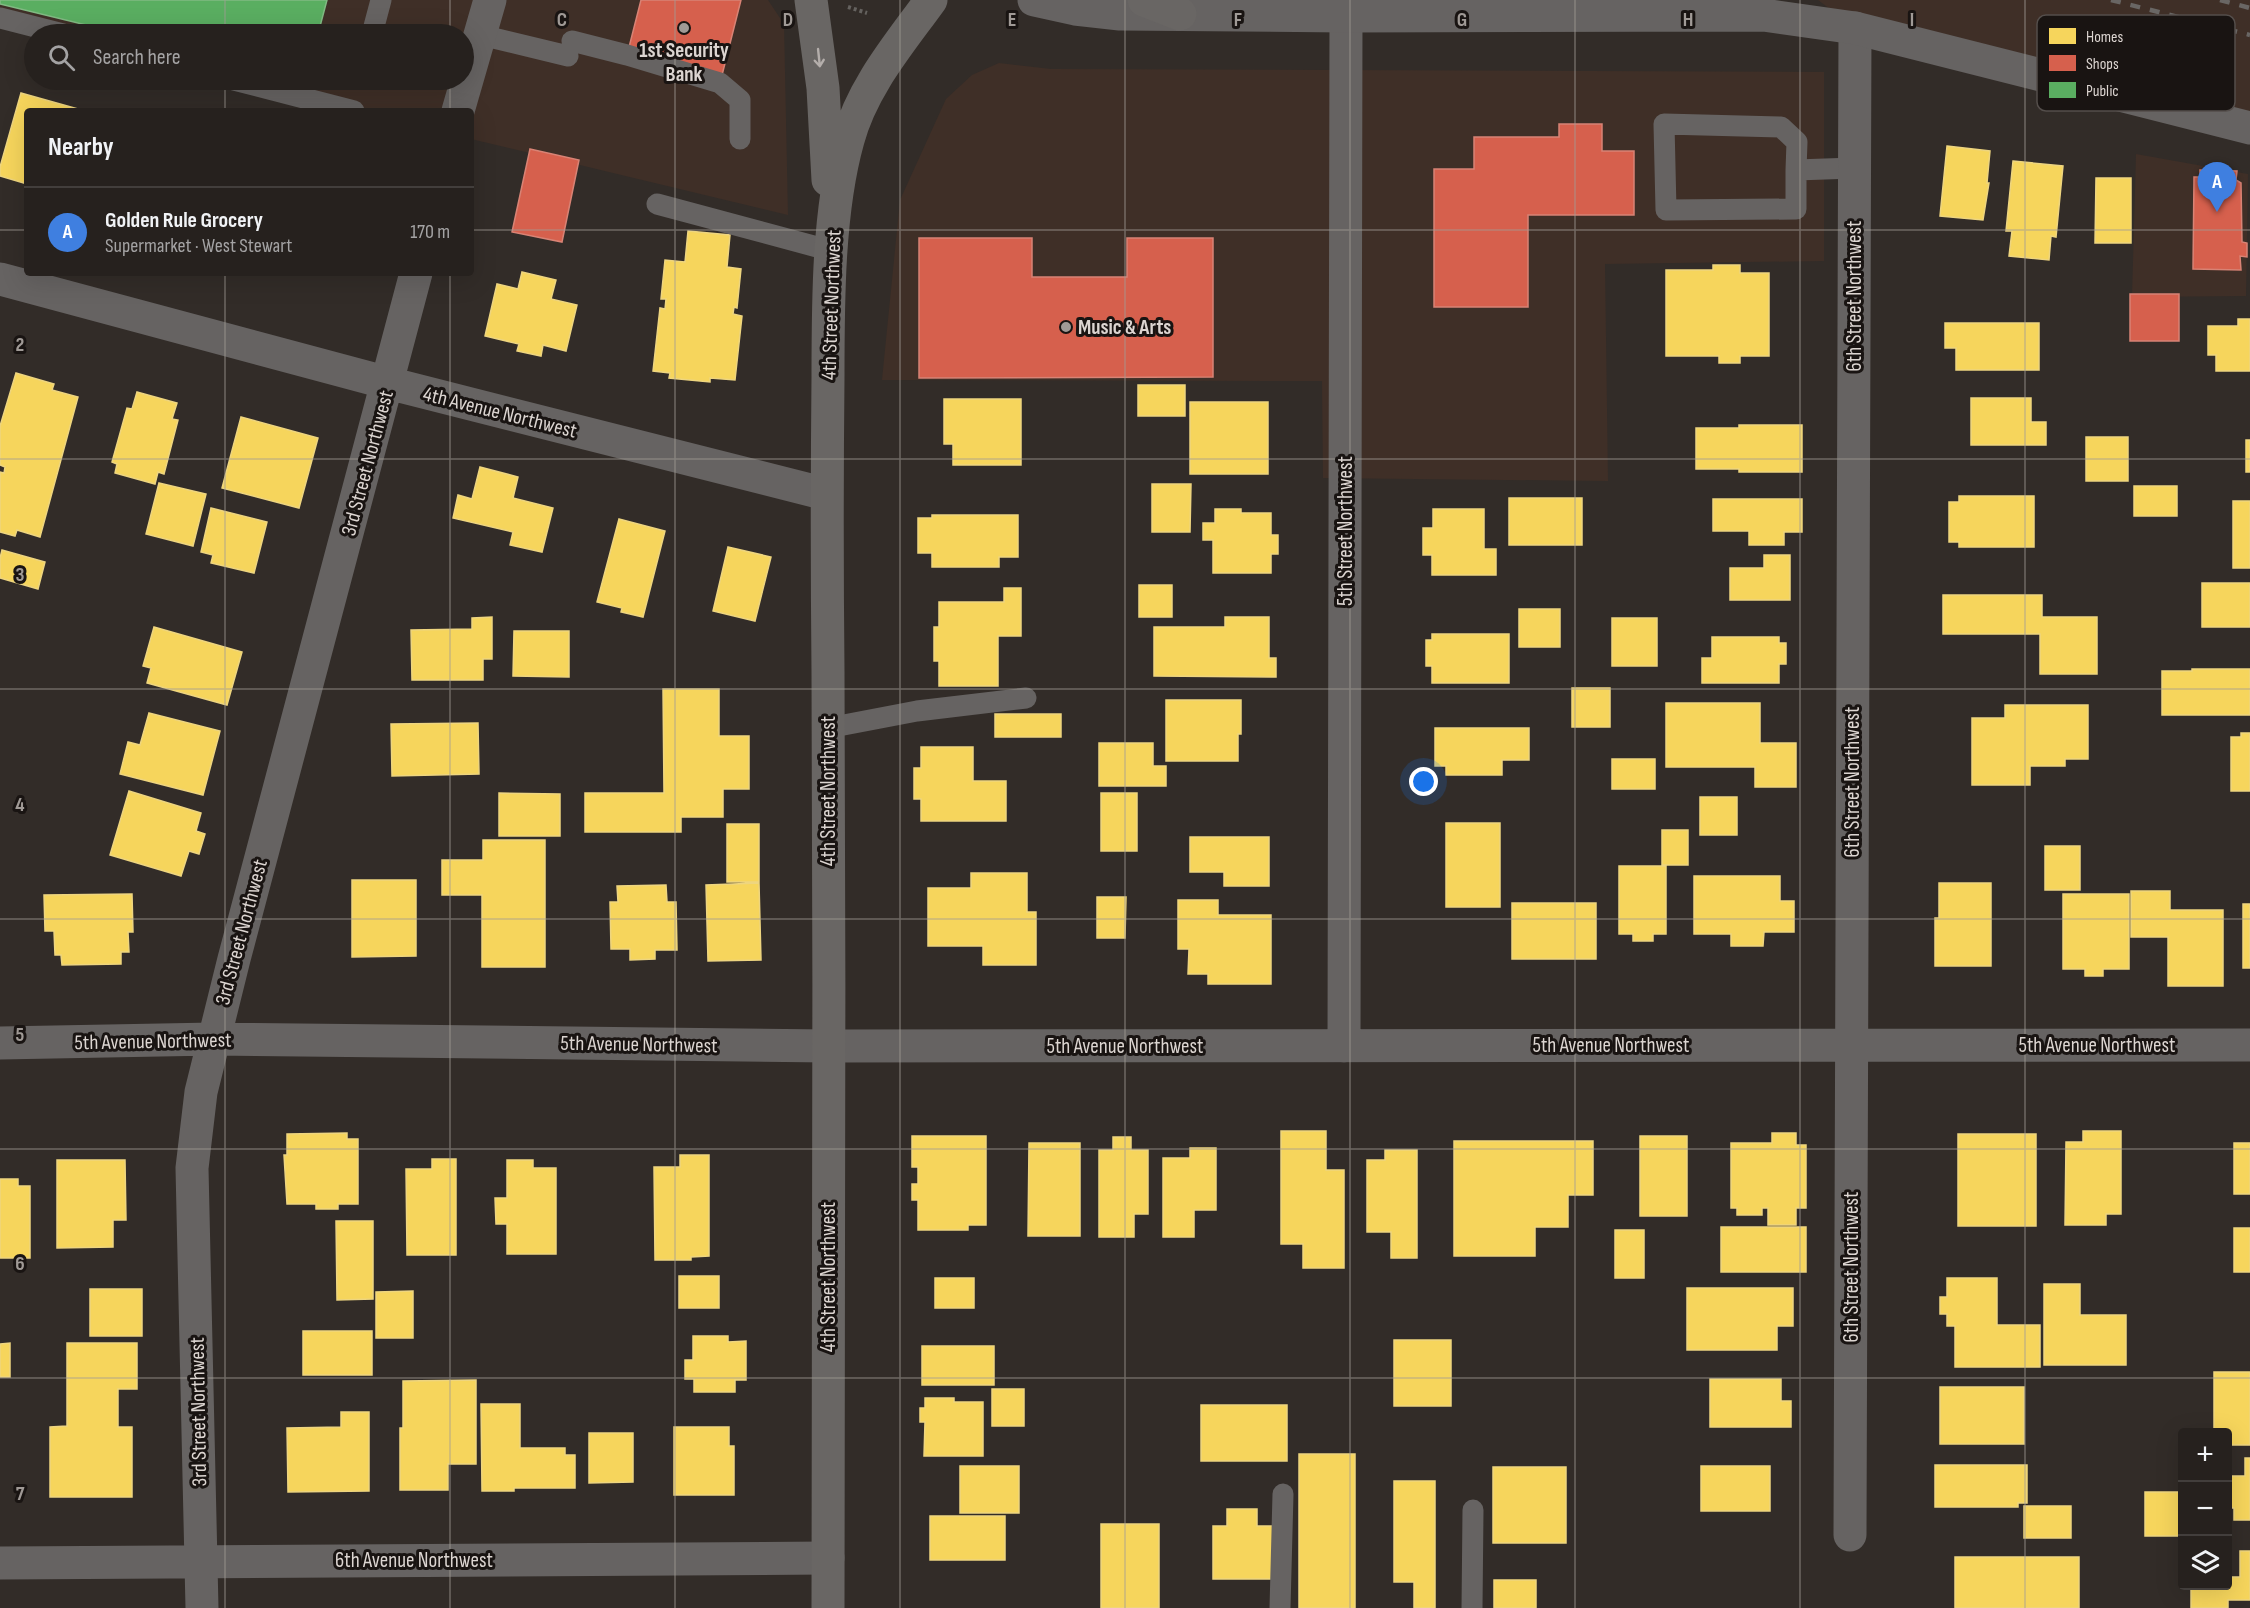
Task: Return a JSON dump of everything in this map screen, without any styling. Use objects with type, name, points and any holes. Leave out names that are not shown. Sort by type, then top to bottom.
[{"type":"main road","name":"4th Street Northwest","points":[[828,1608],[829,1046],[826,494],[828,325],[832,251],[839,178],[848,139],[856,117],[880,73],[931,0]]},
{"type":"main road","points":[[1144,0],[1180,14]]},
{"type":"main road","points":[[827,2],[814,12],[823,88],[832,251]]},
{"type":"street","points":[[474,58],[490,0]]},
{"type":"street","points":[[1034,0],[1075,9],[1110,13],[1180,14],[1303,8],[1346,16],[1431,8],[1610,8],[1763,15],[1855,28],[2037,74]]},
{"type":"street","name":"5th Street Northwest","points":[[1344,1046],[1346,16]]},
{"type":"street","name":"6th Street Northwest","points":[[1850,1535],[1855,28]]},
{"type":"street","points":[[459,108],[464,90]]},
{"type":"street","points":[[2183,111],[2250,128]]},
{"type":"street","name":"3rd Street Northwest","points":[[202,1608],[192,1168],[201,1092],[415,276]]},
{"type":"street","name":"4th Avenue Northwest","points":[[0,279],[388,383],[826,494]]},
{"type":"street","name":"5th Avenue Northwest","points":[[0,1043],[214,1039],[829,1046],[2250,1045]]},
{"type":"street","name":"6th Avenue Northwest","points":[[0,1563],[828,1558]]},
{"type":"lane","points":[[375,24],[381,0]]},
{"type":"lane","points":[[0,18],[24,24]]},
{"type":"lane","points":[[481,35],[627,55],[720,83],[740,100],[740,139]]},
{"type":"lane","points":[[273,90],[342,108]]},
{"type":"lane","points":[[1664,124],[1781,127],[1797,142],[1796,170],[1796,209],[1666,210],[1664,124]]},
{"type":"lane","points":[[1796,170],[1854,168]]},
{"type":"lane","points":[[657,204],[832,251]]},
{"type":"lane","points":[[828,728],[917,711],[1026,698]]},
{"type":"lane","points":[[1280,1608],[1283,1494]]},
{"type":"lane","points":[[1472,1608],[1473,1510]]},
{"type":"path","points":[[827,2],[867,13]]},
{"type":"shaded area","points":[[0,0],[768,0],[784,24],[788,215],[474,140],[474,108],[340,108],[264,90],[474,90],[474,24],[24,24],[24,32],[0,27]]},
{"type":"shaded area","points":[[1818,0],[2250,0],[2250,128],[2183,111],[2235,111],[2235,15],[2037,15],[2037,74],[1855,28]]},
{"type":"shaded area","points":[[999,63],[1051,69],[1824,72],[1824,261],[1605,264],[1608,481],[1323,478],[1322,381],[882,380],[900,200],[946,99],[972,75]]},
{"type":"shaded area","points":[[2136,154],[2248,174],[2246,296],[2132,297]]},
{"type":"building: Homes","points":[[21,93],[74,108],[24,108],[24,183],[0,176],[0,167]]},
{"type":"building: Homes","points":[[1947,146],[1990,151],[1987,183],[1989,183],[1983,220],[1940,216]]},
{"type":"building: Homes","points":[[2013,161],[2063,166],[2056,237],[2051,236],[2049,260],[2009,256],[2012,231],[2006,231]]},
{"type":"building: Homes","points":[[2096,178],[2131,178],[2131,243],[2095,243]]},
{"type":"building: Homes","points":[[688,231],[730,235],[727,267],[741,269],[737,308],[734,307],[733,314],[742,316],[735,380],[710,378],[710,382],[669,378],[670,373],[653,371],[660,308],[665,309],[666,299],[661,299],[665,260],[685,262]]},
{"type":"building: Homes","points":[[1713,265],[1740,265],[1740,273],[1769,273],[1769,356],[1740,356],[1740,363],[1719,363],[1719,356],[1666,356],[1666,270],[1713,270]]},
{"type":"building: Homes","points":[[522,272],[556,280],[551,299],[577,305],[566,351],[543,345],[541,356],[517,351],[519,344],[485,336],[497,284],[518,289]]},
{"type":"building: Homes","points":[[2238,319],[2250,319],[2250,371],[2216,371],[2216,355],[2208,355],[2208,326],[2238,326]]},
{"type":"building: Homes","points":[[1945,323],[2039,323],[2039,370],[1956,370],[1956,348],[1945,348]]},
{"type":"building: Homes","points":[[16,373],[54,384],[52,390],[78,397],[40,537],[17,530],[15,536],[0,532],[0,472],[4,473],[5,467],[0,465],[0,426]]},
{"type":"building: Homes","points":[[1138,385],[1185,385],[1185,416],[1138,416]]},
{"type":"building: Homes","points":[[137,392],[177,403],[172,419],[178,420],[164,474],[158,472],[155,484],[115,473],[117,464],[112,462],[127,408],[132,409]]},
{"type":"building: Homes","points":[[1971,398],[2031,398],[2031,422],[2046,422],[2046,445],[1971,445]]},
{"type":"building: Homes","points":[[944,399],[1021,399],[1021,465],[953,465],[953,444],[944,444]]},
{"type":"building: Homes","points":[[1190,402],[1268,402],[1268,474],[1190,474]]},
{"type":"building: Homes","points":[[241,417],[318,438],[299,508],[222,488]]},
{"type":"building: Homes","points":[[1739,425],[1802,425],[1802,472],[1696,469],[1696,428],[1739,428]]},
{"type":"building: Homes","points":[[2086,437],[2128,437],[2128,481],[2086,481]]},
{"type":"building: Homes","points":[[2246,440],[2250,440],[2250,472],[2246,472]]},
{"type":"building: Homes","points":[[480,467],[518,477],[513,498],[553,508],[542,552],[510,545],[513,532],[453,518],[458,495],[472,499]]},
{"type":"building: Homes","points":[[159,483],[206,494],[193,546],[146,534]]},
{"type":"building: Homes","points":[[1152,484],[1191,484],[1190,532],[1152,532]]},
{"type":"building: Homes","points":[[2134,486],[2177,486],[2177,516],[2134,516]]},
{"type":"building: Homes","points":[[1959,496],[2034,496],[2034,547],[1959,547],[1959,542],[1949,542],[1949,502],[1959,502]]},
{"type":"building: Homes","points":[[1509,498],[1582,498],[1582,545],[1509,545]]},
{"type":"building: Homes","points":[[1713,499],[1802,499],[1802,532],[1784,532],[1784,545],[1749,545],[1749,531],[1713,531]]},
{"type":"building: Homes","points":[[2233,501],[2250,501],[2250,568],[2233,568]]},
{"type":"building: Homes","points":[[211,508],[267,522],[254,573],[211,563],[213,555],[201,552]]},
{"type":"building: Homes","points":[[1215,509],[1241,509],[1241,513],[1271,513],[1271,535],[1278,535],[1278,554],[1271,554],[1271,573],[1213,573],[1213,540],[1203,540],[1203,523],[1215,523]]},
{"type":"building: Homes","points":[[1433,509],[1484,509],[1484,549],[1496,549],[1496,575],[1432,575],[1432,555],[1423,555],[1423,528],[1433,528]]},
{"type":"building: Homes","points":[[932,515],[1018,515],[1018,557],[999,557],[999,567],[932,567],[932,553],[918,553],[918,518],[932,518]]},
{"type":"building: Homes","points":[[619,519],[665,531],[643,617],[621,612],[622,608],[597,602]]},
{"type":"building: Homes","points":[[728,547],[771,557],[755,621],[713,611]]},
{"type":"building: Homes","points":[[2,550],[45,562],[38,589],[0,578]]},
{"type":"building: Homes","points":[[1764,555],[1790,555],[1790,600],[1730,600],[1730,568],[1764,568]]},
{"type":"building: Homes","points":[[2202,583],[2250,583],[2250,627],[2202,627]]},
{"type":"building: Homes","points":[[1139,585],[1172,585],[1172,617],[1139,617]]},
{"type":"building: Homes","points":[[1004,588],[1021,588],[1021,636],[998,636],[998,686],[939,686],[939,661],[934,661],[934,627],[939,627],[939,602],[1004,602]]},
{"type":"building: Homes","points":[[1943,595],[2042,595],[2042,617],[2097,617],[2097,674],[2040,674],[2040,634],[1943,634]]},
{"type":"building: Homes","points":[[1519,609],[1560,609],[1560,647],[1519,647]]},
{"type":"building: Homes","points":[[492,617],[492,659],[483,659],[483,680],[412,680],[411,630],[472,629],[472,618]]},
{"type":"building: Homes","points":[[1225,617],[1269,617],[1269,658],[1276,658],[1276,677],[1154,676],[1154,627],[1225,627]]},
{"type":"building: Homes","points":[[1612,618],[1657,618],[1657,666],[1612,666]]},
{"type":"building: Homes","points":[[154,627],[242,652],[227,705],[147,683],[151,668],[143,666]]},
{"type":"building: Homes","points":[[514,631],[569,631],[569,677],[513,676]]},
{"type":"building: Homes","points":[[1432,634],[1509,634],[1509,683],[1432,683],[1432,666],[1426,666],[1426,640],[1432,640]]},
{"type":"building: Homes","points":[[1712,637],[1779,637],[1779,643],[1786,643],[1786,664],[1779,664],[1779,683],[1702,683],[1702,658],[1712,658]]},
{"type":"building: Homes","points":[[2192,669],[2250,669],[2250,715],[2162,715],[2162,671],[2192,671]]},
{"type":"building: Homes","points":[[1572,688],[1610,688],[1610,727],[1572,727]]},
{"type":"building: Homes","points":[[663,689],[719,689],[719,736],[749,736],[749,789],[723,789],[723,817],[681,817],[681,832],[585,832],[585,793],[664,793]]},
{"type":"building: Homes","points":[[1166,700],[1241,700],[1238,761],[1166,761]]},
{"type":"building: Homes","points":[[1666,703],[1760,703],[1760,743],[1796,743],[1796,787],[1755,787],[1755,767],[1666,767]]},
{"type":"building: Homes","points":[[2005,705],[2088,705],[2088,759],[2065,759],[2065,766],[2030,766],[2030,785],[1972,785],[1972,718],[2005,718]]},
{"type":"building: Homes","points":[[149,713],[220,731],[203,795],[120,774],[128,742],[140,745]]},
{"type":"building: Homes","points":[[995,714],[1061,714],[1061,737],[995,737]]},
{"type":"building: Homes","points":[[478,723],[479,774],[392,776],[391,724]]},
{"type":"building: Homes","points":[[1435,728],[1529,728],[1529,760],[1502,760],[1502,775],[1446,775],[1446,766],[1435,766]]},
{"type":"building: Homes","points":[[2241,733],[2250,733],[2250,791],[2231,791],[2231,737],[2241,737]]},
{"type":"building: Homes","points":[[1099,743],[1153,743],[1153,766],[1166,766],[1166,786],[1099,786]]},
{"type":"building: Homes","points":[[921,747],[973,747],[973,781],[1006,781],[1006,821],[921,821],[921,799],[914,799],[914,768],[921,768]]},
{"type":"building: Homes","points":[[1612,759],[1655,759],[1655,789],[1612,789]]},
{"type":"building: Homes","points":[[129,791],[201,813],[196,831],[205,834],[199,854],[189,851],[181,876],[110,855]]},
{"type":"building: Homes","points":[[499,793],[560,794],[560,836],[499,836]]},
{"type":"building: Homes","points":[[1101,793],[1137,793],[1137,851],[1101,851]]},
{"type":"building: Homes","points":[[1700,797],[1737,797],[1737,835],[1700,835]]},
{"type":"building: Homes","points":[[1446,823],[1500,823],[1500,907],[1446,907]]},
{"type":"building: Homes","points":[[727,824],[759,824],[759,882],[727,882]]},
{"type":"building: Homes","points":[[1662,830],[1688,830],[1688,865],[1662,865]]},
{"type":"building: Homes","points":[[1190,837],[1269,837],[1269,886],[1224,886],[1224,872],[1190,872]]},
{"type":"building: Homes","points":[[483,840],[545,840],[545,967],[482,967],[482,895],[442,895],[442,860],[483,860]]},
{"type":"building: Homes","points":[[2045,846],[2080,846],[2080,890],[2045,890]]},
{"type":"building: Homes","points":[[1619,866],[1666,866],[1666,934],[1653,934],[1653,941],[1633,941],[1633,934],[1619,934]]},
{"type":"building: Homes","points":[[971,873],[1027,873],[1027,912],[1036,912],[1036,965],[983,965],[983,946],[928,946],[928,888],[971,888]]},
{"type":"building: Homes","points":[[1694,876],[1780,876],[1780,901],[1794,901],[1794,932],[1764,932],[1763,946],[1731,946],[1731,934],[1694,934]]},
{"type":"building: Homes","points":[[352,880],[416,880],[416,956],[352,957]]},
{"type":"building: Homes","points":[[759,883],[761,960],[708,961],[706,885]]},
{"type":"building: Homes","points":[[1939,883],[1991,883],[1991,966],[1935,966],[1935,918],[1939,918]]},
{"type":"building: Homes","points":[[666,885],[667,902],[676,902],[677,950],[655,950],[655,959],[630,960],[630,949],[611,949],[610,902],[618,902],[617,886]]},
{"type":"building: Homes","points":[[2131,891],[2170,891],[2170,910],[2223,910],[2223,986],[2168,986],[2168,937],[2131,937]]},
{"type":"building: Homes","points":[[132,894],[133,932],[128,932],[129,952],[121,952],[121,964],[62,965],[61,955],[55,955],[54,931],[45,931],[44,895]]},
{"type":"building: Homes","points":[[2063,894],[2129,894],[2129,969],[2103,969],[2103,976],[2085,976],[2085,969],[2063,969]]},
{"type":"building: Homes","points":[[1097,897],[1126,897],[1125,938],[1097,938]]},
{"type":"building: Homes","points":[[1178,900],[1218,900],[1218,915],[1271,915],[1271,984],[1208,984],[1208,974],[1188,974],[1189,949],[1178,949]]},
{"type":"building: Homes","points":[[1512,903],[1596,903],[1596,959],[1512,959]]},
{"type":"building: Homes","points":[[2243,904],[2250,904],[2250,968],[2243,968]]},
{"type":"building: Homes","points":[[1281,1131],[1326,1131],[1326,1170],[1344,1170],[1344,1268],[1303,1268],[1303,1244],[1281,1244]]},
{"type":"building: Homes","points":[[2083,1131],[2121,1131],[2121,1214],[2106,1214],[2106,1225],[2065,1225],[2066,1142],[2083,1142]]},
{"type":"building: Homes","points":[[347,1133],[347,1139],[358,1139],[358,1204],[338,1204],[338,1209],[316,1209],[316,1204],[287,1204],[284,1155],[287,1155],[287,1134]]},
{"type":"building: Homes","points":[[1772,1133],[1796,1133],[1796,1145],[1806,1145],[1806,1208],[1796,1208],[1796,1225],[1768,1225],[1768,1208],[1762,1208],[1762,1215],[1737,1215],[1737,1208],[1731,1208],[1731,1143],[1772,1143]]},
{"type":"building: Homes","points":[[1958,1134],[2036,1134],[2036,1226],[1958,1226]]},
{"type":"building: Homes","points":[[912,1136],[986,1136],[986,1225],[968,1225],[968,1230],[918,1230],[918,1200],[912,1200],[912,1184],[918,1184],[918,1167],[912,1167]]},
{"type":"building: Homes","points":[[1640,1136],[1687,1136],[1687,1216],[1640,1216]]},
{"type":"building: Homes","points":[[1113,1137],[1131,1137],[1131,1150],[1148,1150],[1148,1214],[1134,1214],[1134,1237],[1099,1237],[1099,1150],[1113,1150]]},
{"type":"building: Homes","points":[[1454,1141],[1593,1141],[1593,1195],[1568,1195],[1568,1227],[1535,1227],[1535,1256],[1454,1256]]},
{"type":"building: Homes","points":[[1029,1143],[1080,1143],[1080,1236],[1028,1236]]},
{"type":"building: Homes","points":[[2234,1143],[2250,1143],[2250,1194],[2234,1194]]},
{"type":"building: Homes","points":[[1190,1148],[1216,1148],[1216,1210],[1194,1210],[1194,1237],[1163,1237],[1163,1158],[1190,1158]]},
{"type":"building: Homes","points":[[1385,1150],[1417,1150],[1417,1258],[1391,1258],[1391,1232],[1367,1232],[1367,1160],[1385,1160]]},
{"type":"building: Homes","points":[[680,1155],[709,1155],[709,1256],[691,1257],[691,1260],[655,1260],[654,1167],[680,1167]]},
{"type":"building: Homes","points":[[432,1159],[456,1159],[456,1255],[407,1255],[406,1169],[432,1169]]},
{"type":"building: Homes","points":[[57,1160],[125,1160],[126,1220],[113,1220],[113,1247],[57,1248]]},
{"type":"building: Homes","points":[[507,1160],[533,1160],[533,1168],[556,1168],[556,1254],[507,1254],[507,1224],[496,1224],[495,1198],[507,1198]]},
{"type":"building: Homes","points":[[0,1179],[18,1179],[18,1186],[30,1186],[30,1258],[0,1258]]},
{"type":"building: Homes","points":[[336,1221],[373,1221],[373,1299],[337,1300]]},
{"type":"building: Homes","points":[[1721,1227],[1806,1227],[1806,1272],[1721,1272]]},
{"type":"building: Homes","points":[[2234,1228],[2250,1228],[2250,1272],[2234,1272]]},
{"type":"building: Homes","points":[[1615,1230],[1644,1230],[1644,1278],[1615,1278]]},
{"type":"building: Homes","points":[[679,1276],[719,1276],[719,1308],[679,1308]]},
{"type":"building: Homes","points":[[935,1278],[974,1278],[974,1308],[935,1308]]},
{"type":"building: Homes","points":[[1947,1278],[1997,1278],[1997,1325],[2040,1325],[2040,1367],[1955,1367],[1955,1326],[1947,1326],[1947,1314],[1940,1314],[1940,1297],[1947,1297]]},
{"type":"building: Homes","points":[[2044,1284],[2080,1284],[2080,1315],[2126,1315],[2126,1365],[2044,1365]]},
{"type":"building: Homes","points":[[1687,1288],[1793,1288],[1793,1326],[1777,1326],[1777,1350],[1687,1350]]},
{"type":"building: Homes","points":[[90,1289],[142,1289],[142,1336],[90,1336]]},
{"type":"building: Homes","points":[[413,1291],[413,1338],[376,1338],[376,1292]]},
{"type":"building: Homes","points":[[303,1331],[372,1331],[372,1375],[303,1375]]},
{"type":"building: Homes","points":[[693,1336],[728,1336],[728,1342],[746,1341],[746,1380],[735,1380],[735,1392],[694,1392],[694,1379],[685,1379],[685,1360],[693,1360]]},
{"type":"building: Homes","points":[[1394,1340],[1451,1340],[1451,1406],[1394,1406]]},
{"type":"building: Homes","points":[[10,1343],[10,1377],[0,1377],[0,1344]]},
{"type":"building: Homes","points":[[67,1343],[137,1343],[137,1389],[118,1389],[118,1427],[132,1427],[132,1497],[50,1497],[50,1427],[67,1426]]},
{"type":"building: Homes","points":[[922,1346],[994,1346],[994,1385],[922,1385]]},
{"type":"building: Homes","points":[[2214,1372],[2250,1372],[2250,1445],[2232,1445],[2232,1428],[2214,1428]]},
{"type":"building: Homes","points":[[1710,1379],[1781,1379],[1781,1401],[1791,1401],[1791,1427],[1710,1427]]},
{"type":"building: Homes","points":[[476,1380],[476,1464],[448,1464],[448,1490],[400,1490],[403,1381]]},
{"type":"building: Homes","points":[[1940,1387],[2024,1387],[2024,1444],[1940,1444]]},
{"type":"building: Homes","points":[[992,1389],[1024,1389],[1024,1426],[992,1426]]},
{"type":"building: Homes","points":[[925,1398],[954,1398],[954,1402],[983,1402],[983,1456],[924,1456],[925,1422],[920,1422],[920,1408],[925,1408]]},
{"type":"building: Homes","points":[[481,1404],[520,1404],[520,1448],[565,1448],[565,1455],[575,1455],[575,1488],[514,1488],[514,1491],[482,1491]]},
{"type":"building: Homes","points":[[1201,1405],[1287,1405],[1287,1461],[1201,1461]]},
{"type":"building: Homes","points":[[341,1412],[369,1412],[369,1491],[288,1492],[287,1428],[341,1427]]},
{"type":"building: Homes","points":[[674,1427],[729,1427],[729,1446],[734,1446],[734,1495],[674,1495]]},
{"type":"building: Homes","points":[[589,1433],[633,1433],[633,1482],[589,1483]]},
{"type":"building: Homes","points":[[1299,1454],[1355,1454],[1355,1608],[1299,1608]]},
{"type":"building: Homes","points":[[2245,1458],[2250,1458],[2250,1520],[2234,1520],[2232,1476],[2245,1476]]},
{"type":"building: Homes","points":[[1935,1465],[2027,1465],[2027,1503],[2018,1503],[2018,1507],[1935,1507]]},
{"type":"building: Homes","points":[[960,1466],[1019,1466],[1019,1513],[960,1513]]},
{"type":"building: Homes","points":[[1701,1466],[1770,1466],[1770,1511],[1701,1511]]},
{"type":"building: Homes","points":[[1493,1467],[1566,1467],[1566,1543],[1493,1543]]},
{"type":"building: Homes","points":[[1394,1481],[1435,1481],[1435,1608],[1414,1608],[1414,1582],[1394,1582]]},
{"type":"building: Homes","points":[[2145,1492],[2178,1492],[2178,1536],[2145,1536]]},
{"type":"building: Homes","points":[[2024,1506],[2071,1506],[2071,1538],[2024,1538]]},
{"type":"building: Homes","points":[[1227,1509],[1257,1509],[1257,1526],[1275,1526],[1275,1579],[1213,1579],[1213,1526],[1227,1526]]},
{"type":"building: Homes","points":[[930,1516],[1005,1516],[1005,1560],[930,1560]]},
{"type":"building: Homes","points":[[1101,1524],[1159,1524],[1159,1608],[1101,1608]]},
{"type":"building: Homes","points":[[2240,1551],[2250,1551],[2250,1600],[2228,1600],[2228,1608],[2191,1608],[2191,1590],[2232,1590],[2232,1577],[2240,1577]]},
{"type":"building: Homes","points":[[1955,1557],[2079,1557],[2079,1608],[1955,1608]]},
{"type":"building: Homes","points":[[1494,1580],[1536,1580],[1536,1608],[1494,1608]]},
{"type":"building: Shops","name":"1st Security Bank","points":[[641,0],[741,0],[719,87],[625,63]]},
{"type":"building: Shops","points":[[1559,124],[1602,124],[1602,151],[1634,151],[1634,215],[1528,215],[1528,307],[1434,307],[1434,169],[1474,169],[1474,137],[1559,137]]},
{"type":"building: Shops","points":[[530,149],[579,160],[562,242],[512,232]]},
{"type":"building: Shops","points":[[2200,170],[2237,171],[2236,180],[2241,183],[2242,242],[2247,243],[2247,257],[2240,256],[2241,270],[2193,269],[2194,177],[2200,177]]},
{"type":"building: Shops","name":"Music & Arts","points":[[919,238],[1032,238],[1032,277],[1127,277],[1127,238],[1213,238],[1213,377],[919,378]]},
{"type":"building: Shops","points":[[2130,294],[2179,294],[2179,341],[2130,341]]},
{"type":"building: Public","points":[[0,0],[327,0],[321,24],[82,24],[0,4]]},
{"type":"railway","points":[[2111,0],[2171,15]]},
{"type":"railway","points":[[2220,0],[2250,8]]},
{"type":"railway","points":[[2235,31],[2250,35]]},
{"type":"place","name":"1st Security Bank","points":[[684,28]]},
{"type":"place","name":"Golden Rule Grocery","points":[[2217,212]]},
{"type":"place","name":"Music & Arts","points":[[1066,327]]}]
